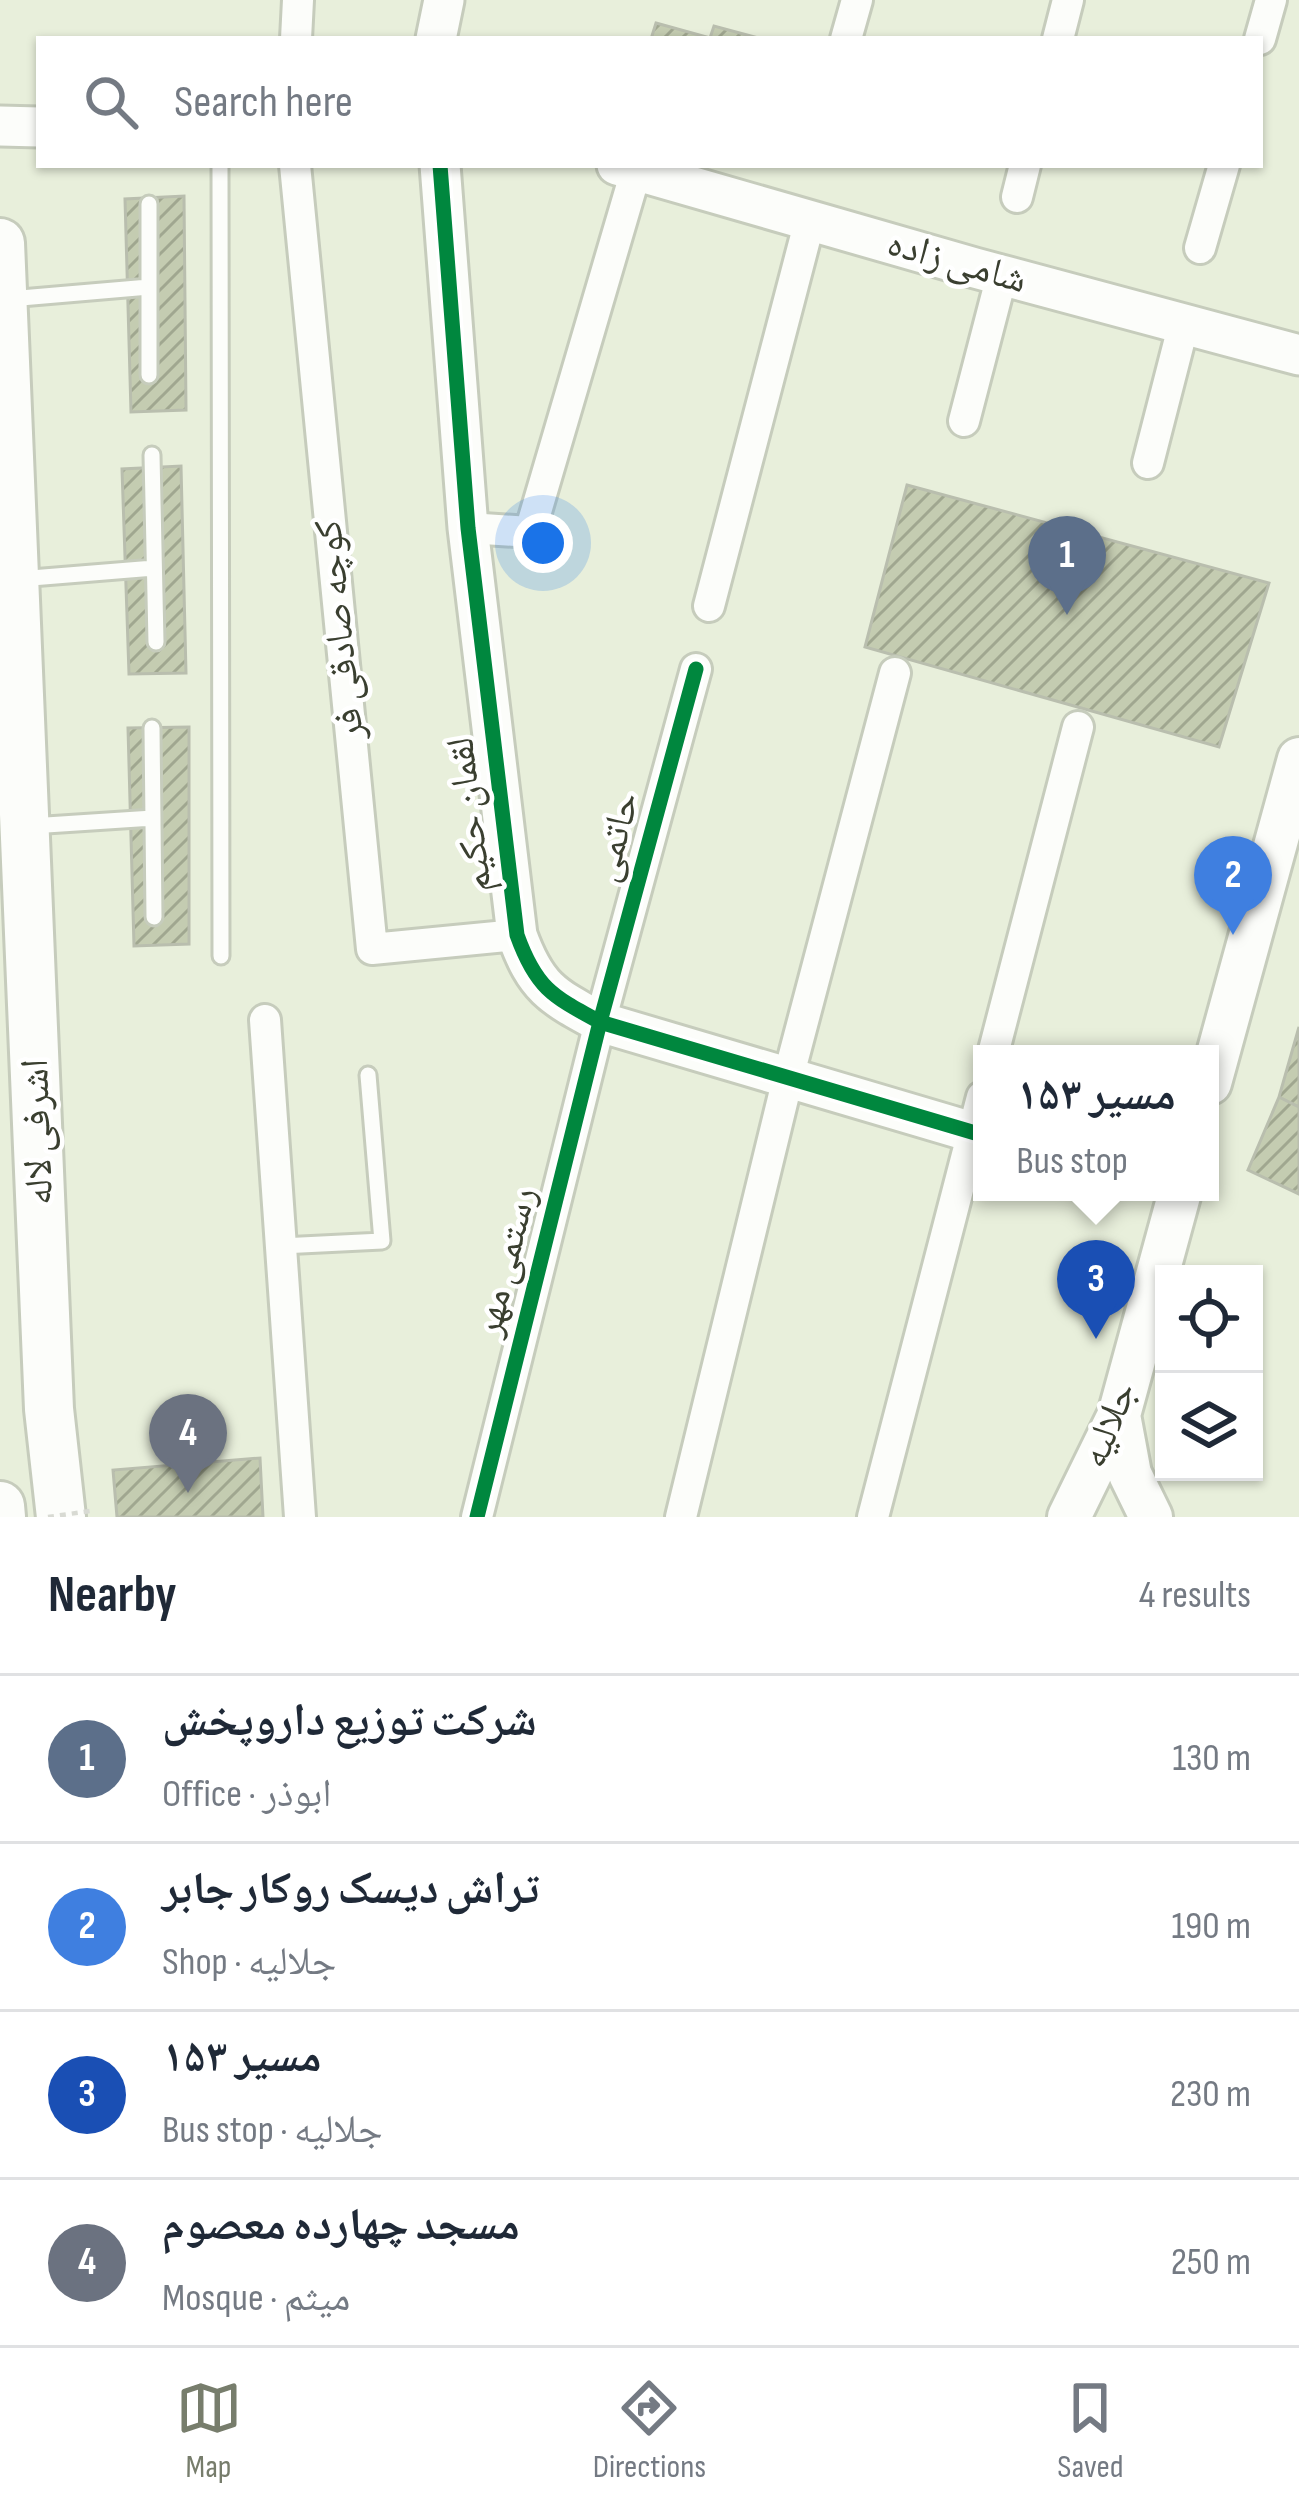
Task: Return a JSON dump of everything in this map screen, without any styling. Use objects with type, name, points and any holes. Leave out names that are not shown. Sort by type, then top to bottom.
[{"type":"main road","name":"اشرفی لاله","points":[[0,243],[50,1408],[75,1514]]},
{"type":"main road","points":[[1219,1050],[1299,759]]},
{"type":"main road","name":"جلالیه","points":[[1070,1517],[1118,1414],[1176,1201]]},
{"type":"main road","points":[[1118,1414],[1130,1474],[1151,1517]]},
{"type":"main road","points":[[0,1506],[1,1517]]},
{"type":"street","points":[[296,36],[298,0]]},
{"type":"street","points":[[437,36],[444,0]]},
{"type":"street","points":[[847,36],[857,0]]},
{"type":"street","points":[[1059,36],[1068,0]]},
{"type":"street","points":[[1261,36],[1271,0]]},
{"type":"street","points":[[0,127],[36,128]]},
{"type":"street","name":"کوچه صادقی فر","points":[[295,168],[372,949],[517,935]]},
{"type":"street","name":"لقمان حکیم","points":[[440,168],[468,528],[517,935],[527,962],[551,995],[600,1022],[788,1078],[973,1121]]},
{"type":"street","points":[[468,528],[530,532],[627,168]]},
{"type":"street","name":"شامی زاده","points":[[627,168],[1299,355]]},
{"type":"street","points":[[1017,197],[1024,168]]},
{"type":"street","points":[[1200,248],[1223,168]]},
{"type":"street","points":[[709,606],[810,220]]},
{"type":"street","points":[[964,421],[1002,275]]},
{"type":"street","points":[[1148,463],[1184,323]]},
{"type":"street","name":"حاتمی","points":[[600,1022],[696,669]]},
{"type":"street","points":[[681,1517],[788,1078],[895,673]]},
{"type":"street","points":[[995,1045],[1078,727]]},
{"type":"street","points":[[265,1020],[299,1517]]},
{"type":"street","name":"رستمی مهر","points":[[477,1517],[600,1022]]},
{"type":"street","points":[[874,1517],[973,1145]]},
{"type":"lane","points":[[220,168],[221,956]]},
{"type":"lane","points":[[149,204],[149,375]]},
{"type":"lane","points":[[3,299],[149,287]]},
{"type":"lane","points":[[152,454],[156,642]]},
{"type":"lane","points":[[15,579],[154,568]]},
{"type":"lane","points":[[152,728],[154,917]]},
{"type":"lane","points":[[26,826],[153,818]]},
{"type":"lane","points":[[281,1246],[382,1241],[368,1075]]},
{"type":"path","points":[[48,1517],[75,1514]]},
{"type":"building","points":[[656,23],[703,36],[652,36]]},
{"type":"building","points":[[714,26],[751,36],[711,36]]},
{"type":"building","points":[[184,196],[186,410],[131,412],[125,199]]},
{"type":"building","points":[[181,466],[186,673],[129,674],[122,469]]},
{"type":"building","points":[[907,485],[1269,583],[1219,747],[865,647]]},
{"type":"building","points":[[189,727],[189,944],[134,946],[128,728]]},
{"type":"building","points":[[1299,1027],[1299,1107],[1279,1097]]},
{"type":"building","points":[[1279,1097],[1299,1107],[1299,1194],[1248,1170]]},
{"type":"building","points":[[260,1458],[263,1517],[117,1517],[113,1470]]},
{"type":"cycle path","points":[[440,168],[468,528],[517,935],[531,967],[558,997],[600,1022],[973,1132]]},
{"type":"cycle path","points":[[477,1517],[600,1022],[696,669]]},
{"type":"place","name":"شرکت توزیع داروپخش","points":[[1067,615]]},
{"type":"place","name":"تراش دیسک روکار جابر","points":[[1233,935]]},
{"type":"place","name":"مسیر ۱۵۳","points":[[1096,1339]]},
{"type":"place","name":"مسجد چهارده معصوم","points":[[188,1493]]}]
